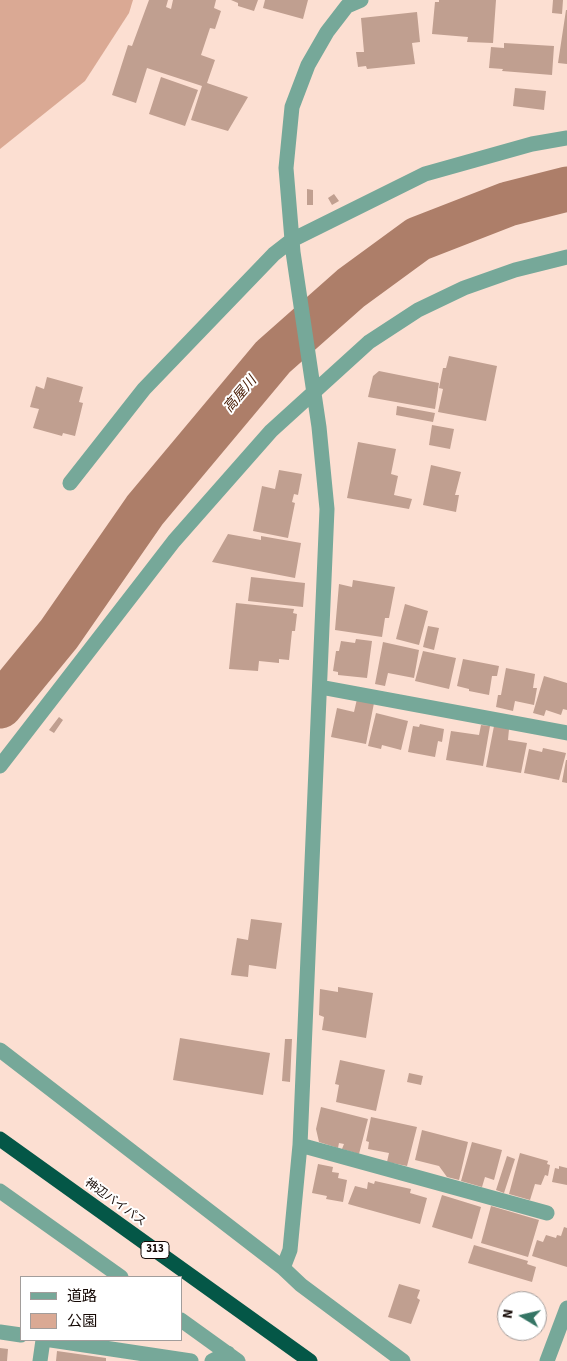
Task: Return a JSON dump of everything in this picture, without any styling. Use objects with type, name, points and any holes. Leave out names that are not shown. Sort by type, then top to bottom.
[{"type":"highway","name":"神辺バイパス","points":[[0,1139],[310,1361]]},
{"type":"street","points":[[282,1268],[290,1250],[300,1145],[327,509],[319,427],[292,246],[286,168],[292,107],[313,57],[327,32],[351,2]]},
{"type":"street","points":[[70,483],[144,389],[274,254],[425,174],[532,144],[567,138]]},
{"type":"street","points":[[0,766],[174,541],[270,431],[313,386],[369,342],[418,310],[464,288],[515,270],[567,258]]},
{"type":"street","points":[[320,687],[567,733]]},
{"type":"street","points":[[0,1050],[282,1268],[301,1285],[403,1361]]},
{"type":"street","points":[[300,1145],[547,1213]]},
{"type":"street","points":[[0,1191],[121,1276]]},
{"type":"street","points":[[547,1361],[567,1308]]},
{"type":"street","points":[[182,1321],[233,1357]]},
{"type":"street","points":[[0,1332],[20,1335]]},
{"type":"street","points":[[40,1361],[43,1341]]},
{"type":"street","points":[[58,1341],[191,1361]]},
{"type":"street","points":[[212,1361],[233,1357]]},
{"type":"green space","points":[[0,0],[133,0],[129,13],[85,81],[0,149]]},
{"type":"building","points":[[149,0],[168,0],[166,7],[171,9],[173,0],[216,0],[214,8],[221,11],[215,29],[210,28],[201,55],[215,60],[207,83],[248,97],[228,131],[191,120],[202,86],[147,68],[136,103],[112,95],[128,45],[132,46]]},
{"type":"building","points":[[231,0],[258,0],[254,11],[238,6],[238,3]]},
{"type":"building","points":[[265,0],[308,0],[303,19],[263,8]]},
{"type":"building","points":[[439,0],[496,0],[493,43],[467,42],[468,37],[432,34],[435,2],[439,2]]},
{"type":"building","points":[[553,0],[563,0],[562,14],[552,13]]},
{"type":"building","points":[[567,10],[567,64],[558,63]]},
{"type":"building","points":[[417,12],[420,42],[412,43],[415,64],[367,69],[366,66],[358,67],[356,52],[364,52],[361,18]]},
{"type":"building","points":[[504,43],[554,46],[552,75],[502,71],[503,69],[489,68],[491,47],[504,48]]},
{"type":"building","points":[[161,77],[198,90],[185,126],[149,114]]},
{"type":"building","points":[[515,88],[546,91],[544,110],[513,106]]},
{"type":"building","points":[[307,189],[313,190],[313,205],[307,205]]},
{"type":"building","points":[[334,194],[339,201],[332,205],[328,198]]},
{"type":"building","points":[[449,356],[497,366],[486,421],[438,412],[443,389],[439,388],[443,368],[446,368]]},
{"type":"building","points":[[379,371],[439,383],[435,409],[368,397],[373,376]]},
{"type":"building","points":[[47,377],[83,387],[79,402],[83,403],[75,436],[63,433],[62,436],[33,428],[39,409],[30,407],[36,386],[44,389]]},
{"type":"building","points":[[397,406],[435,413],[433,422],[396,415]]},
{"type":"building","points":[[432,425],[454,429],[450,449],[429,445]]},
{"type":"building","points":[[358,442],[396,449],[391,474],[398,476],[394,495],[412,499],[409,509],[347,498]]},
{"type":"building","points":[[431,465],[461,472],[455,495],[459,495],[456,512],[423,505]]},
{"type":"building","points":[[279,470],[302,474],[298,495],[294,494],[292,502],[295,503],[288,538],[253,531],[262,486],[275,489]]},
{"type":"building","points":[[228,534],[261,540],[261,536],[301,543],[295,578],[212,562]]},
{"type":"building","points":[[251,577],[305,583],[303,607],[248,601]]},
{"type":"building","points":[[353,580],[395,587],[389,618],[385,618],[382,637],[335,630],[339,584],[352,587]]},
{"type":"building","points":[[236,603],[294,609],[293,613],[297,614],[295,631],[292,631],[289,660],[279,659],[279,663],[259,661],[258,671],[229,669]]},
{"type":"building","points":[[405,604],[428,611],[419,645],[396,639]]},
{"type":"building","points":[[428,626],[439,628],[434,650],[423,647]]},
{"type":"building","points":[[356,639],[372,641],[367,678],[338,675],[338,672],[333,671],[336,651],[339,651],[341,641],[355,643]]},
{"type":"building","points":[[383,642],[419,650],[414,678],[388,673],[385,686],[375,684]]},
{"type":"building","points":[[423,651],[456,658],[449,689],[415,681]]},
{"type":"building","points":[[463,659],[499,666],[497,676],[492,676],[489,695],[469,691],[469,689],[457,686]]},
{"type":"building","points":[[506,668],[535,674],[533,688],[537,688],[534,705],[515,701],[513,711],[496,707],[498,695],[501,695]]},
{"type":"building","points":[[544,676],[567,683],[567,710],[563,709],[561,715],[546,710],[544,716],[533,713]]},
{"type":"building","points":[[357,699],[374,703],[366,744],[331,737],[337,708],[354,712]]},
{"type":"building","points":[[376,713],[408,721],[401,750],[382,745],[381,749],[368,746]]},
{"type":"building","points":[[59,717],[63,720],[54,733],[49,730]]},
{"type":"building","points":[[420,724],[444,729],[442,742],[438,741],[435,757],[408,752],[413,726],[419,727]]},
{"type":"building","points":[[481,725],[490,726],[483,766],[446,760],[451,731],[479,735]]},
{"type":"building","points":[[494,726],[509,729],[508,740],[527,743],[521,773],[486,767]]},
{"type":"building","points":[[543,748],[566,753],[559,780],[524,773],[529,749],[542,752]]},
{"type":"building","points":[[567,760],[567,783],[562,782]]},
{"type":"building","points":[[251,919],[282,923],[276,969],[249,965],[248,977],[231,975],[237,938],[248,940]]},
{"type":"building","points":[[338,987],[373,993],[366,1038],[322,1030],[324,1017],[319,1015],[320,989],[338,992]]},
{"type":"building","points":[[180,1038],[270,1053],[263,1095],[173,1080]]},
{"type":"building","points":[[285,1039],[292,1039],[290,1082],[282,1081]]},
{"type":"building","points":[[340,1060],[385,1070],[376,1111],[336,1102],[339,1085],[335,1084]]},
{"type":"building","points":[[409,1073],[423,1076],[421,1085],[407,1082]]},
{"type":"building","points":[[321,1107],[368,1119],[359,1154],[342,1149],[344,1144],[339,1143],[338,1148],[319,1142],[316,1129]]},
{"type":"building","points":[[371,1117],[417,1127],[407,1166],[387,1162],[389,1153],[368,1149],[369,1142],[366,1141]]},
{"type":"building","points":[[422,1130],[468,1142],[459,1180],[447,1177],[439,1166],[415,1160]]},
{"type":"building","points":[[472,1142],[502,1150],[494,1180],[485,1177],[482,1187],[461,1181]]},
{"type":"building","points":[[520,1153],[548,1161],[547,1164],[550,1165],[548,1176],[545,1175],[541,1185],[535,1184],[530,1200],[509,1194]]},
{"type":"building","points":[[507,1156],[515,1159],[504,1193],[496,1190]]},
{"type":"building","points":[[318,1164],[333,1167],[332,1172],[339,1173],[338,1178],[347,1180],[343,1202],[326,1199],[327,1196],[312,1193]]},
{"type":"building","points":[[559,1166],[567,1168],[567,1185],[552,1182],[555,1168],[559,1169]]},
{"type":"building","points":[[375,1181],[411,1189],[410,1193],[427,1198],[420,1224],[348,1204],[355,1186],[367,1189],[368,1182],[374,1184]]},
{"type":"building","points":[[442,1195],[481,1207],[472,1239],[432,1227]]},
{"type":"building","points":[[491,1206],[539,1220],[528,1257],[481,1243]]},
{"type":"building","points":[[564,1227],[567,1228],[567,1267],[532,1256],[537,1240],[543,1242],[546,1235],[556,1238],[557,1235],[561,1236]]},
{"type":"building","points":[[474,1245],[528,1261],[527,1264],[536,1267],[532,1282],[468,1263]]},
{"type":"building","points":[[399,1284],[420,1290],[417,1298],[420,1300],[411,1324],[388,1317]]},
{"type":"building","points":[[0,1348],[8,1349],[7,1361],[0,1361]]},
{"type":"building","points":[[57,1351],[106,1358],[106,1361],[56,1361]]},
{"type":"waterway","name":"高屋川","points":[[0,706],[59,634],[145,510],[273,357],[351,288],[418,239],[508,204],[567,189]]}]
